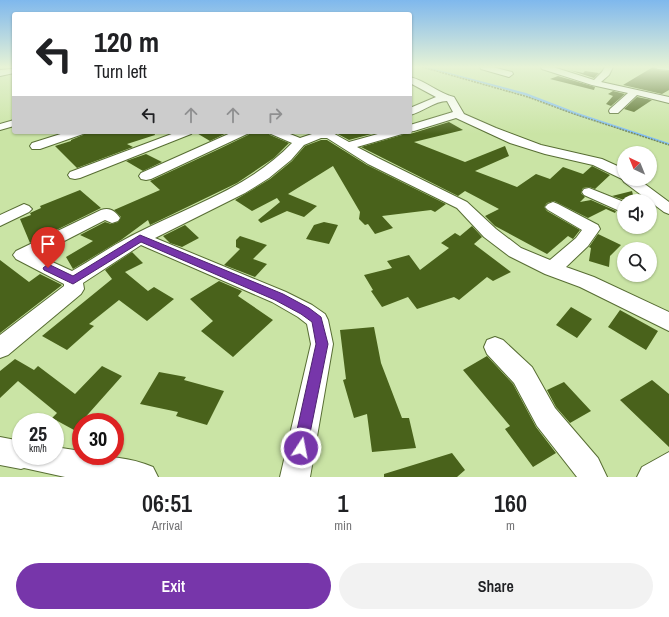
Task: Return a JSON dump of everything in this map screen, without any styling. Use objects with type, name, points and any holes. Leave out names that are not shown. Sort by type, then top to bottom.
[{"type":"street","points":[[429,89],[444,98]]},
{"type":"street","points":[[622,89],[669,100]]},
{"type":"street","points":[[614,111],[631,97],[634,92]]},
{"type":"street","points":[[412,111],[444,98],[451,99],[458,110],[458,115]]},
{"type":"street","points":[[413,125],[458,115],[498,135],[549,151],[603,163],[617,170]]},
{"type":"street","points":[[0,127],[12,124]]},
{"type":"street","points":[[36,146],[73,134]]},
{"type":"street","points":[[75,176],[182,134]]},
{"type":"street","points":[[146,176],[239,134]]},
{"type":"street","points":[[285,134],[299,137],[320,134]]},
{"type":"street","points":[[328,134],[373,161],[462,205],[490,233],[515,252],[552,270],[587,282],[669,322]]},
{"type":"street","points":[[346,146],[391,134]]},
{"type":"street","points":[[73,280],[140,238],[240,190],[264,176],[286,157],[299,137]]},
{"type":"street","points":[[637,186],[659,205]]},
{"type":"street","points":[[589,192],[617,205]]},
{"type":"street","points":[[552,270],[582,242],[592,229],[554,207]]},
{"type":"street","points":[[0,221],[24,209]]},
{"type":"street","points":[[73,280],[22,255],[107,213],[112,218]]},
{"type":"street","points":[[140,238],[279,297],[305,311],[317,320],[322,344],[295,477]]},
{"type":"street","points":[[0,348],[74,289],[73,280]]},
{"type":"street","points":[[495,347],[523,375],[546,417],[588,468],[592,477]]},
{"type":"street","points":[[0,451],[12,453]]},
{"type":"street","points":[[64,463],[142,477]]},
{"type":"street","points":[[652,477],[669,466]]},
{"type":"path","points":[[501,89],[636,133],[669,146]]},
{"type":"building","points":[[641,89],[669,89],[662,94]]},
{"type":"building","points":[[613,91],[625,94],[611,106],[606,104],[613,96],[608,94]]},
{"type":"building","points":[[637,97],[652,100],[634,112],[624,109]]},
{"type":"building","points":[[449,122],[463,130],[414,142],[465,162],[505,146],[509,156],[475,171],[517,187],[536,174],[550,179],[563,167],[583,174],[592,166],[610,175],[595,189],[589,187],[583,188],[581,193],[585,197],[580,202],[591,200],[616,211],[615,213],[606,209],[588,218],[554,201],[547,203],[544,207],[547,211],[580,230],[573,239],[568,236],[547,254],[495,226],[485,216],[499,209],[465,191],[458,196],[361,147],[403,134],[412,133]]},
{"type":"building","points":[[198,134],[225,134],[210,141]]},
{"type":"building","points":[[269,134],[289,143],[274,158],[237,183],[150,225],[148,220],[121,240],[73,269],[66,257],[93,241],[80,235],[105,222],[111,224],[118,222],[121,217],[114,210],[160,190],[150,181],[248,135]]},
{"type":"building","points":[[338,134],[372,134],[349,140]]},
{"type":"building","points":[[83,135],[155,135],[127,144],[133,147],[77,168],[55,146]]},
{"type":"building","points":[[321,140],[327,140],[367,165],[446,204],[435,212],[431,210],[382,216],[393,228],[375,234],[368,224],[365,225],[359,219],[360,212],[333,166],[288,194],[317,206],[304,217],[287,211],[261,223],[258,220],[280,202],[277,198],[252,211],[235,200],[270,179],[292,161],[305,146]]},
{"type":"building","points":[[146,154],[162,162],[143,171],[126,161]]},
{"type":"building","points":[[80,190],[101,208],[30,243],[20,219],[31,215],[30,213],[41,208],[40,206]]},
{"type":"building","points":[[632,191],[633,194],[620,194]]},
{"type":"building","points":[[324,222],[338,225],[329,244],[306,239],[314,225]]},
{"type":"building","points":[[185,225],[199,238],[182,247],[170,243],[163,236]]},
{"type":"building","points":[[472,226],[482,237],[474,244],[511,272],[493,281],[487,277],[459,300],[454,297],[417,309],[408,297],[382,307],[371,291],[373,290],[364,275],[392,268],[387,261],[409,255],[420,270],[449,248],[441,243],[455,233],[460,236]]},
{"type":"building","points":[[598,234],[617,243],[617,249],[610,256],[609,267],[589,261],[591,248],[589,247]]},
{"type":"building","points":[[240,236],[267,245],[253,259],[267,264],[255,277],[224,265],[240,249],[236,247],[236,240]]},
{"type":"building","points":[[132,252],[143,263],[125,272],[148,291],[154,287],[174,299],[147,321],[119,300],[89,324],[94,326],[67,350],[42,336],[112,279],[105,270]]},
{"type":"building","points":[[0,260],[29,282],[40,274],[62,285],[0,333]]},
{"type":"building","points":[[219,281],[242,291],[238,296],[273,320],[233,357],[201,331],[213,321],[190,299]]},
{"type":"building","points":[[571,307],[592,319],[577,338],[556,325]]},
{"type":"building","points":[[620,310],[658,331],[646,350],[608,327]]},
{"type":"building","points":[[374,327],[381,363],[402,418],[409,418],[416,448],[372,452],[367,414],[354,418],[343,380],[346,379],[340,330]]},
{"type":"building","points":[[487,356],[513,384],[536,427],[556,453],[533,467],[505,429],[510,426],[463,370]]},
{"type":"building","points":[[15,359],[34,370],[38,366],[75,394],[102,366],[122,376],[89,413],[72,413],[72,429],[64,425],[64,413],[57,413],[18,381],[0,398],[0,371]]},
{"type":"building","points":[[159,372],[186,377],[184,380],[224,391],[207,425],[176,416],[178,412],[140,404]]},
{"type":"building","points":[[652,380],[669,394],[669,447],[620,400]]},
{"type":"building","points":[[564,382],[591,411],[570,423],[556,407],[547,390]]},
{"type":"building","points":[[452,453],[465,470],[457,477],[384,477],[384,474]]},
{"type":"waterway","points":[[507,89],[669,144]]},
{"type":"route","points":[[48,268],[73,280],[140,238],[279,297],[305,311],[317,320],[322,344],[301,448]]}]
